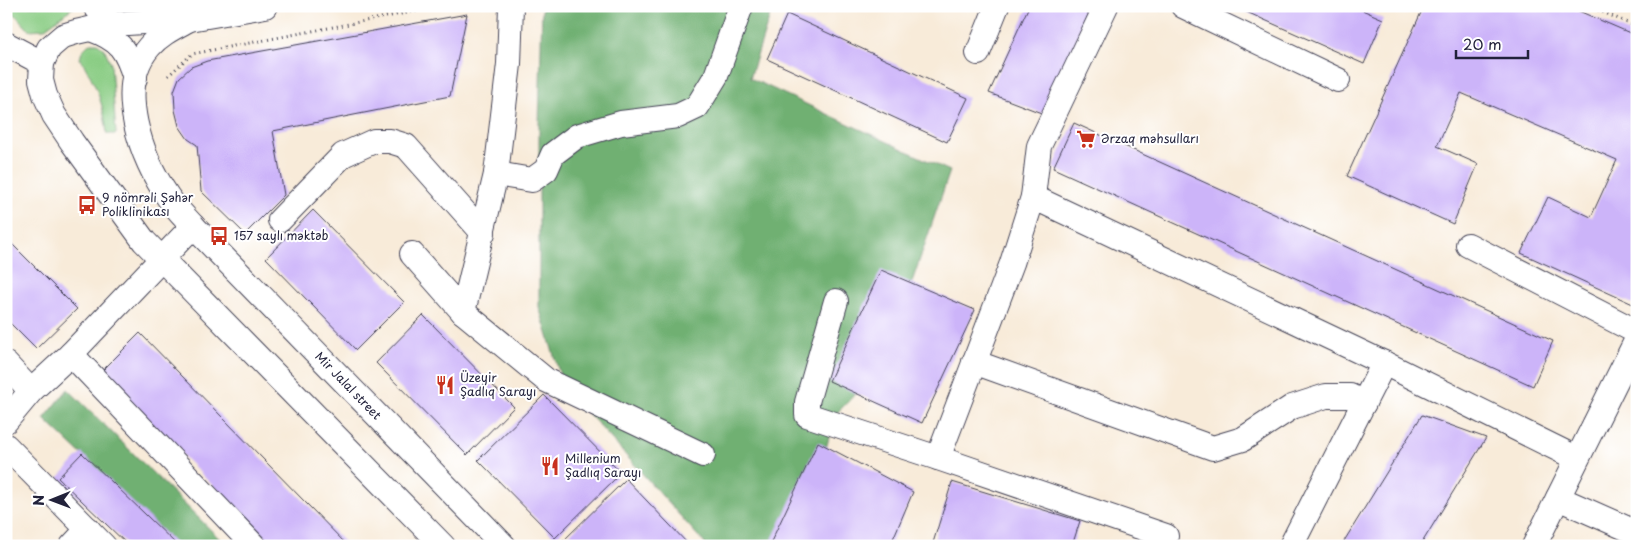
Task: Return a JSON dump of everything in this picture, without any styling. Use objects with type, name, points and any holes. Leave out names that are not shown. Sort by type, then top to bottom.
[{"type":"street","points":[[95,6],[101,27],[119,44],[129,61],[134,78]]},
{"type":"street","points":[[265,6],[190,19],[101,27],[70,34],[52,44],[42,63],[42,80],[45,95],[54,115],[72,142],[144,241],[443,546]]},
{"type":"street","points":[[463,312],[496,174],[509,64],[511,6]]},
{"type":"street","points":[[496,174],[532,180],[546,170],[553,154],[577,136],[621,123],[678,116],[697,107],[716,76],[741,6]]},
{"type":"street","points":[[978,52],[997,6]]},
{"type":"street","points":[[938,458],[1012,263],[1033,197],[1039,146],[1106,6]]},
{"type":"street","points":[[1183,6],[1338,80]]},
{"type":"street","points":[[134,78],[141,58],[149,47],[163,35],[190,19]]},
{"type":"street","points":[[6,44],[42,63]]},
{"type":"street","name":"Mir Jalal street","points":[[134,78],[133,102],[135,122],[141,144],[153,171],[168,197],[193,226],[504,546]]},
{"type":"street","points":[[280,220],[343,155],[374,141],[390,141],[406,146],[482,233]]},
{"type":"street","points":[[1033,197],[1384,364],[1576,458]]},
{"type":"street","points":[[6,421],[31,390],[71,354],[193,226]]},
{"type":"street","points":[[1468,245],[1637,332]]},
{"type":"street","points":[[412,254],[463,312],[546,380],[703,455]]},
{"type":"street","points":[[836,301],[806,402],[807,415],[1166,536]]},
{"type":"street","points":[[1534,546],[1576,458],[1630,368],[1637,339]]},
{"type":"street","points":[[71,354],[254,546]]},
{"type":"street","points":[[974,362],[1212,448],[1243,439],[1292,408],[1326,396],[1350,396],[1364,403]]},
{"type":"street","points":[[6,364],[31,390]]},
{"type":"street","points":[[1291,546],[1384,364]]},
{"type":"street","points":[[6,446],[88,540]]},
{"type":"street","points":[[1558,498],[1637,533]]},
{"type":"path","points":[[168,76],[192,54],[444,6]]},
{"type":"path","points":[[1589,6],[1637,27]]},
{"type":"green space","points":[[7,6],[75,6],[44,29],[29,30]]},
{"type":"green space","points":[[542,6],[773,6],[750,78],[950,171],[884,364],[835,415],[800,546],[707,546],[563,385],[539,307],[539,126]]},
{"type":"green space","points":[[90,43],[98,43],[105,50],[111,64],[116,134],[107,134],[104,114],[98,95],[91,76],[80,59],[82,51]]},
{"type":"green space","points":[[68,389],[227,546],[178,546],[44,419]]},
{"type":"building","points":[[1029,6],[1092,6],[1044,114],[989,93]]},
{"type":"building","points":[[1233,6],[1353,6],[1383,19],[1364,64]]},
{"type":"building","points":[[1424,6],[1567,6],[1637,36],[1635,305],[1521,253],[1548,197],[1591,217],[1617,160],[1461,93],[1437,146],[1478,164],[1453,224],[1347,176]]},
{"type":"building","points":[[467,14],[450,96],[273,131],[284,195],[245,234],[201,191],[197,145],[188,139],[179,126],[175,110],[174,91],[179,78],[191,67],[207,61]]},
{"type":"building","points":[[787,14],[968,98],[947,142],[767,59]]},
{"type":"building","points":[[1074,123],[1553,341],[1533,386],[1053,168]]},
{"type":"building","points":[[313,210],[404,302],[356,350],[266,258]]},
{"type":"building","points":[[6,238],[77,309],[36,349],[6,319]]},
{"type":"building","points":[[881,270],[975,310],[922,423],[829,381]]},
{"type":"building","name":"Üzeyir Şadlıq Sarayı","points":[[423,315],[514,407],[467,455],[376,363]]},
{"type":"building","points":[[140,333],[348,546],[272,546],[101,372]]},
{"type":"building","name":"Millenium Şadlıq Sarayı","points":[[544,395],[621,473],[555,538],[478,460]]},
{"type":"building","points":[[1422,415],[1486,438],[1420,546],[1341,546]]},
{"type":"building","points":[[818,442],[913,492],[890,546],[769,546]]},
{"type":"building","points":[[82,453],[178,546],[129,546],[58,478]]},
{"type":"building","points":[[626,479],[690,546],[558,546]]},
{"type":"building","points":[[952,482],[1080,521],[1072,546],[932,546]]},
{"type":"place","name":"Ərzaq məhsulları","points":[[1086,139]]},
{"type":"place","name":"9 nömrəli Şəhər Poliklinikası","points":[[87,205]]},
{"type":"place","name":"157 saylı məktəb","points":[[219,236]]},
{"type":"place","name":"Üzeyir Şadlıq Sarayı","points":[[445,385]]},
{"type":"place","name":"Millenium Şadlıq Sarayı","points":[[550,466]]}]
